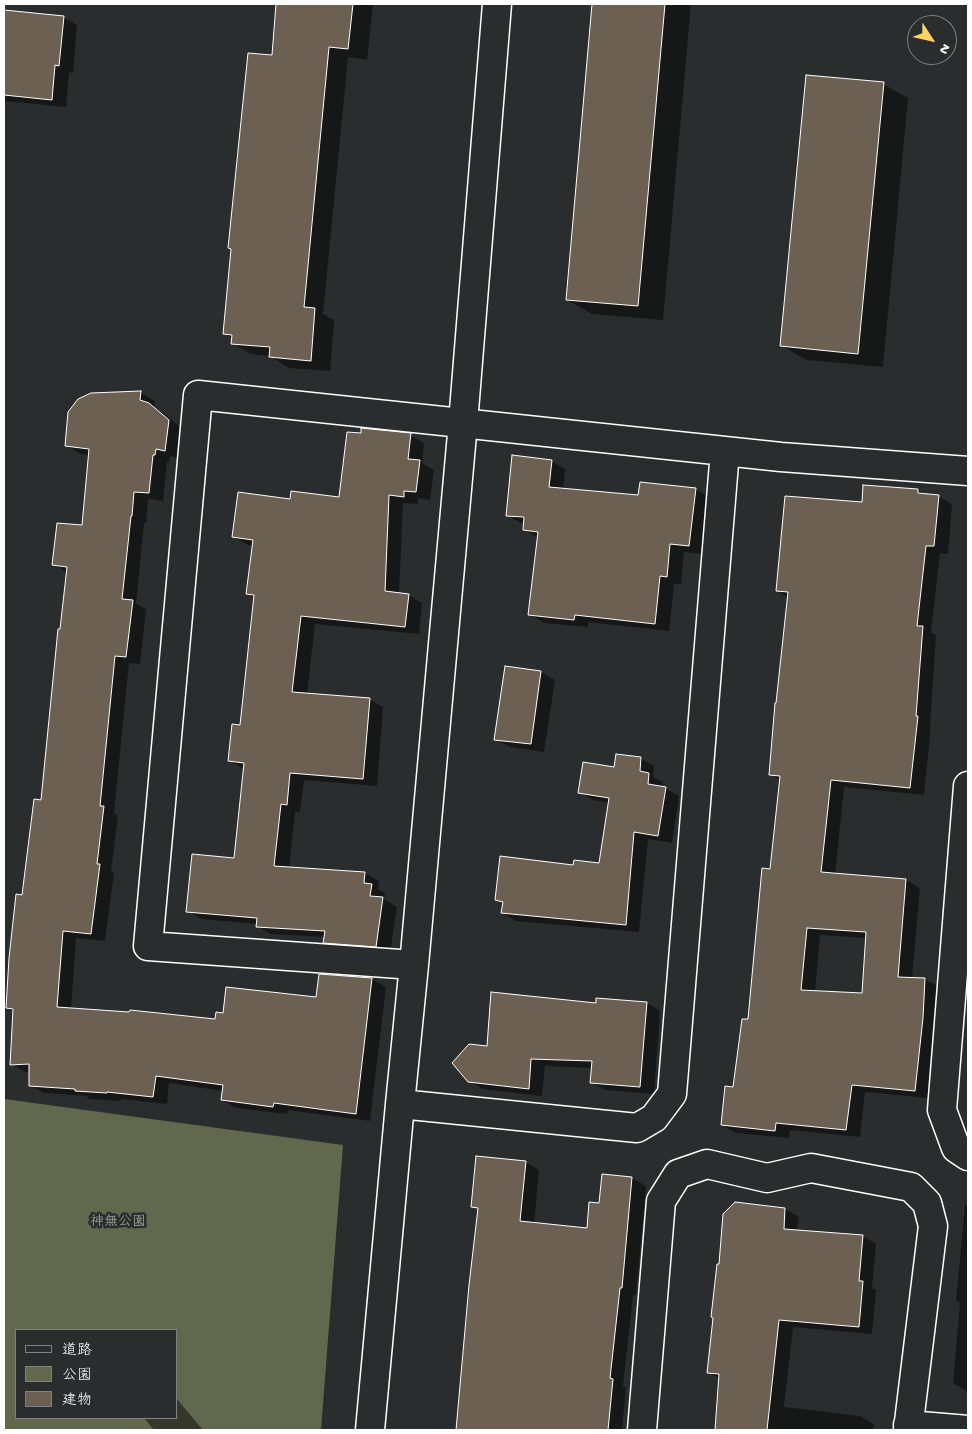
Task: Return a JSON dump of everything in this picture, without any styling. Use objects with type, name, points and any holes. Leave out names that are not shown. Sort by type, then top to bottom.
[{"type":"street","points":[[370,1430],[463,423],[498,4]]},
{"type":"street","points":[[414,966],[148,946],[198,395],[791,458],[968,471]]},
{"type":"street","points":[[400,1104],[636,1128],[654,1118],[672,1094],[725,451]]},
{"type":"street","points":[[968,786],[942,1110],[956,1148],[968,1156]]},
{"type":"street","points":[[642,1430],[661,1201],[678,1174],[706,1164],[767,1178],[811,1168],[911,1187],[927,1203],[933,1226],[908,1427],[968,1430]]},
{"type":"green space","name":"神無公園","points":[[4,1099],[343,1145],[321,1430],[4,1430]]},
{"type":"building","points":[[276,4],[353,4],[348,49],[329,47],[304,307],[315,308],[311,361],[269,357],[270,347],[231,344],[232,335],[223,334],[231,249],[228,248],[248,53],[272,55]]},
{"type":"building","points":[[592,4],[665,4],[638,306],[566,300]]},
{"type":"building","points":[[4,10],[64,16],[59,66],[55,65],[52,100],[4,95]]},
{"type":"building","points":[[806,75],[884,82],[858,354],[780,346]]},
{"type":"building","points":[[141,391],[140,400],[149,403],[169,420],[165,451],[156,449],[155,455],[153,455],[149,493],[134,492],[122,599],[133,600],[126,657],[115,656],[100,806],[104,806],[97,864],[100,864],[91,934],[63,931],[57,1007],[129,1012],[130,1010],[215,1019],[216,1012],[223,1013],[226,987],[316,997],[319,974],[372,978],[356,1114],[274,1103],[273,1107],[221,1100],[223,1085],[156,1076],[153,1097],[29,1086],[29,1064],[10,1065],[13,1009],[6,1008],[16,894],[22,895],[34,799],[41,800],[58,629],[60,629],[67,567],[52,565],[57,523],[82,525],[89,449],[65,446],[68,412],[78,399],[91,393]]},
{"type":"building","points":[[361,428],[411,433],[408,459],[420,460],[416,492],[404,491],[404,497],[389,495],[385,591],[409,594],[405,627],[301,616],[292,692],[370,698],[363,779],[290,773],[287,805],[281,804],[274,866],[365,872],[364,883],[372,884],[370,896],[383,897],[376,947],[323,943],[325,931],[256,927],[257,918],[186,912],[192,854],[234,858],[244,763],[228,761],[232,724],[240,725],[254,595],[246,594],[253,540],[232,537],[238,492],[290,499],[291,491],[339,497],[347,432],[361,433]]},
{"type":"building","points":[[512,455],[552,460],[549,487],[638,495],[640,482],[696,488],[689,546],[670,544],[667,577],[660,576],[655,624],[575,615],[574,620],[528,615],[538,532],[523,530],[524,517],[506,516]]},
{"type":"building","points":[[863,485],[918,489],[918,493],[939,495],[934,546],[926,546],[917,626],[923,626],[916,716],[918,716],[910,788],[831,780],[821,872],[906,879],[898,977],[925,978],[923,1018],[915,1091],[852,1085],[846,1130],[776,1123],[775,1131],[721,1125],[725,1086],[733,1087],[742,1019],[748,1019],[762,868],[770,869],[780,776],[769,775],[788,592],[776,591],[785,496],[862,502]],"holes":[[[807,928],[866,932],[862,993],[801,990]]]},
{"type":"building","points":[[505,666],[541,671],[531,744],[494,740]]},
{"type":"building","points":[[616,754],[641,757],[640,771],[649,773],[648,784],[666,787],[658,836],[634,832],[626,925],[501,913],[503,902],[495,900],[500,856],[573,865],[574,860],[599,863],[609,798],[578,793],[583,762],[614,767]]},
{"type":"building","points":[[491,992],[596,1003],[596,998],[647,1002],[640,1087],[590,1083],[592,1061],[531,1059],[529,1089],[468,1082],[452,1063],[469,1044],[487,1046]]},
{"type":"building","points":[[476,1156],[526,1161],[520,1221],[587,1228],[589,1202],[599,1203],[602,1174],[632,1177],[622,1288],[620,1288],[610,1378],[613,1379],[608,1430],[456,1430],[478,1208],[471,1207]]},
{"type":"building","points":[[735,1202],[785,1208],[784,1229],[863,1235],[859,1281],[863,1281],[859,1327],[779,1320],[767,1430],[715,1430],[719,1374],[707,1373],[713,1318],[711,1317],[717,1264],[719,1264],[723,1214]]}]
